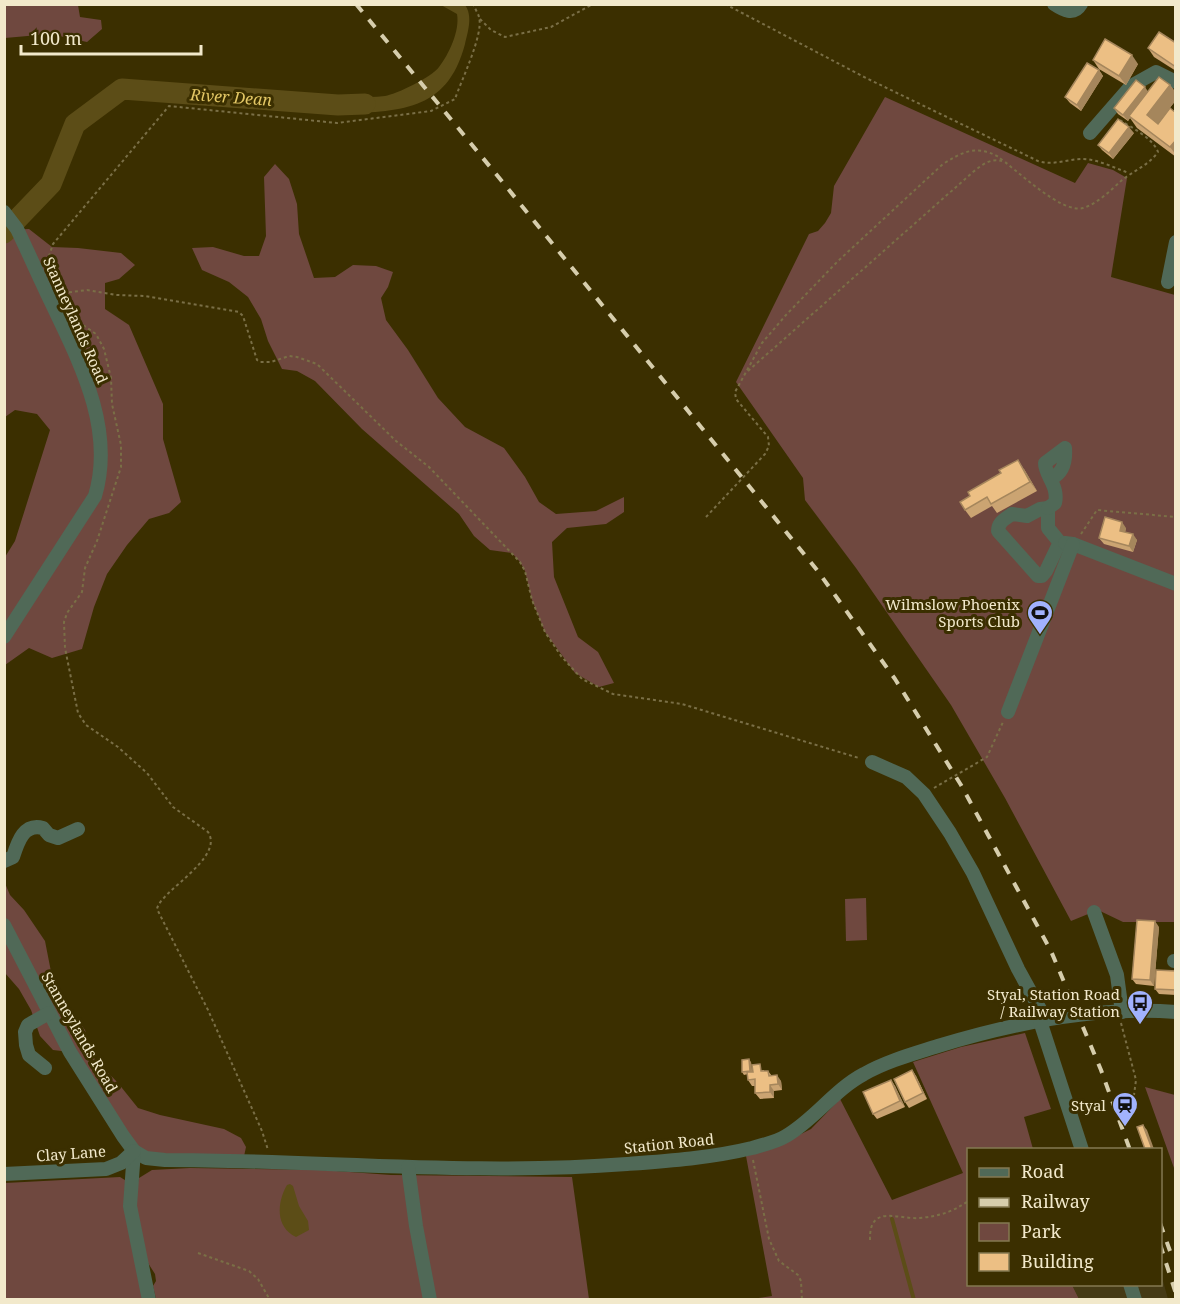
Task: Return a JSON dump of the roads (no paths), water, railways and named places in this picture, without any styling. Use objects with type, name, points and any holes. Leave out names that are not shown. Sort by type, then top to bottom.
[{"type":"street","points":[[1053,4],[1072,12],[1081,4]]},
{"type":"street","points":[[1090,133],[1131,86],[1156,72],[1176,82]]},
{"type":"street","name":"Stanneylands Road","points":[[4,212],[17,229],[72,345],[92,396],[99,429],[100,463],[94,496],[4,637]]},
{"type":"street","points":[[1168,282],[1176,242]]},
{"type":"street","points":[[1052,478],[1056,500],[1048,508],[1040,509],[1027,516],[1012,514],[999,523],[998,531],[1038,576],[1042,576],[1046,571],[1058,546],[1067,544]]},
{"type":"street","points":[[1048,508],[1048,528],[1067,544],[1176,584]]},
{"type":"street","points":[[1008,712],[1067,544]]},
{"type":"street","points":[[872,762],[906,777],[924,794],[973,873],[1018,969],[1045,1020],[1082,1148]]},
{"type":"street","points":[[4,861],[13,857],[24,832],[32,827],[43,828],[49,835],[58,837],[78,829]]},
{"type":"street","points":[[1094,912],[1117,975],[1116,1012]]},
{"type":"street","name":"Stanneylands Road","points":[[4,925],[70,1052],[134,1151]]},
{"type":"street","points":[[45,1068],[29,1055],[25,1032],[28,1025],[49,1012]]},
{"type":"street","name":"Station Road","points":[[134,1151],[146,1158],[165,1160],[408,1167],[571,1168],[688,1159],[751,1148],[786,1137],[852,1081],[888,1063],[965,1038],[1045,1020],[1116,1012],[1176,1012]]},
{"type":"street","points":[[134,1151],[130,1206],[149,1299]]},
{"type":"street","name":"Clay Lane","points":[[4,1174],[106,1169],[121,1163],[134,1151]]},
{"type":"street","points":[[408,1167],[416,1226],[430,1299]]},
{"type":"waterway","name":"River Dean","points":[[4,233],[51,184],[75,124],[122,89],[338,105],[365,104]]},
{"type":"waterway","points":[[892,1219],[914,1300]]},
{"type":"railway","points":[[356,4],[817,570],[895,679],[961,785],[1051,951],[1101,1070],[1129,1148]]},
{"type":"railway","points":[[1162,1229],[1170,1251]]},
{"type":"railway","points":[[1162,1250],[1176,1294]]},
{"type":"place","name":"Wilmslow Phoenix Sports Club","points":[[1040,636]]},
{"type":"place","name":"Styal, Station Road / Railway Station","points":[[1140,1026]]},
{"type":"place","name":"Styal","points":[[1125,1128]]}]
